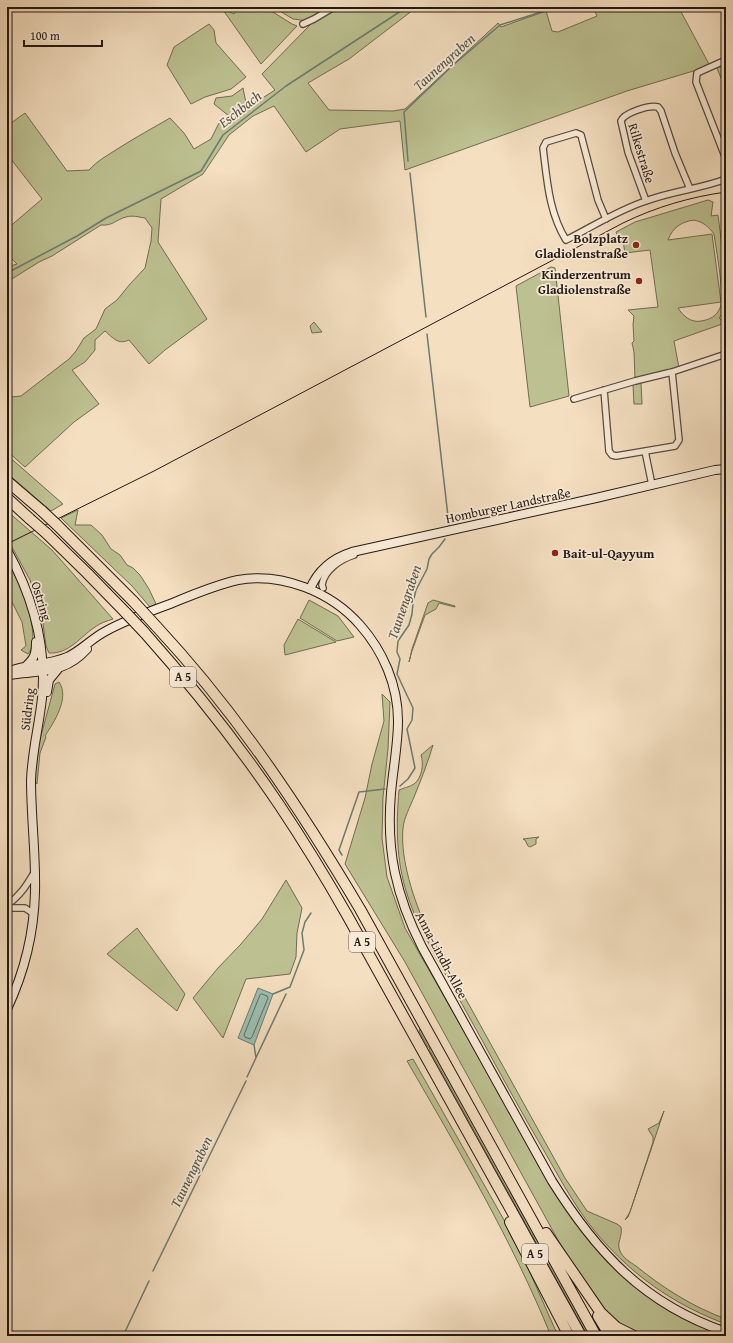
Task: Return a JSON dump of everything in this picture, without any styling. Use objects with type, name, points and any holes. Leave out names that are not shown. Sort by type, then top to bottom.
[{"type":"highway","name":"A 5","points":[[7,481],[57,525],[156,626],[203,680],[238,724],[287,792],[321,844],[360,909],[596,1336]]},
{"type":"highway","name":"A 5","points":[[7,498],[87,573],[144,632],[224,728],[280,806],[314,858],[347,915],[581,1336]]},
{"type":"highway","points":[[490,1172],[503,1208],[569,1336]]},
{"type":"highway","points":[[515,1189],[601,1313],[610,1322],[626,1333],[634,1336]]},
{"type":"highway","points":[[531,1264],[561,1336]]},
{"type":"highway","points":[[585,1291],[610,1336]]},
{"type":"main road","name":"Homburger Landstraße","points":[[310,590],[323,569],[336,558],[345,554],[716,470],[726,469]]},
{"type":"main road","name":"Ostring","points":[[7,550],[31,602],[42,650],[43,668]]},
{"type":"main road","name":"Anna-Lindh-Allee","points":[[99,635],[123,623],[190,596],[240,580],[276,580],[296,584],[332,601],[352,617],[375,644],[385,662],[394,688],[398,711],[397,748],[391,794],[390,830],[394,870],[402,902],[422,947],[544,1168],[571,1211],[587,1233],[607,1256],[652,1295],[701,1323],[726,1332]]},
{"type":"main road","points":[[26,666],[36,653],[36,620]]},
{"type":"main road","points":[[7,675],[43,668],[68,656],[99,635]]},
{"type":"main road","points":[[37,730],[42,717],[49,680],[58,669],[83,653],[99,635]]},
{"type":"main road","points":[[7,672],[26,666],[58,669]]},
{"type":"main road","name":"Südring","points":[[7,1009],[18,984],[26,960],[32,933],[35,871],[31,780],[42,692],[43,668]]},
{"type":"street","points":[[303,24],[334,7]]},
{"type":"street","points":[[726,60],[697,73],[696,82],[726,159]]},
{"type":"street","name":"Rilkestraße","points":[[646,200],[628,152],[621,121],[624,116],[651,106],[658,107],[661,111],[675,153],[690,189]]},
{"type":"street","points":[[606,219],[598,200],[581,135],[576,133],[546,142],[543,148],[551,206],[559,228],[566,240],[646,200],[714,184],[726,179]]},
{"type":"street","points":[[574,399],[672,372],[725,354],[726,367]]},
{"type":"street","points":[[604,390],[609,451],[612,455],[616,456],[674,446],[679,440],[672,372]]},
{"type":"street","points":[[645,451],[652,485]]},
{"type":"street","points":[[323,588],[323,579],[330,570],[340,562],[352,556],[715,472]]},
{"type":"street","points":[[7,906],[25,889],[35,871]]},
{"type":"street","points":[[7,906],[25,908],[34,914]]},
{"type":"green space","points":[[221,7],[234,14],[239,7],[265,7],[297,26],[261,64]]},
{"type":"green space","points":[[273,7],[417,7],[349,59],[308,83],[329,110],[393,111],[405,109],[498,23],[501,27],[546,11],[552,31],[558,32],[597,16],[593,7],[680,7],[679,8],[710,66],[627,91],[405,170],[400,121],[340,129],[306,152],[274,106],[253,116],[229,135],[203,174],[161,199],[158,242],[207,319],[165,350],[149,364],[129,340],[122,342],[119,341],[105,331],[95,340],[95,350],[85,362],[72,370],[99,404],[74,422],[25,467],[7,451],[7,393],[11,397],[21,396],[69,359],[84,338],[96,329],[105,309],[117,300],[145,268],[151,241],[152,228],[145,218],[133,216],[122,218],[108,225],[101,225],[7,282],[7,267],[17,264],[7,254],[7,229],[42,199],[7,154],[7,126],[25,113],[67,171],[89,170],[107,156],[170,118],[184,133],[194,149],[211,139],[219,123],[229,116],[214,104],[216,98],[232,96],[243,88],[247,108],[275,90],[262,74],[310,25],[308,21],[293,19]]},
{"type":"green space","points":[[209,24],[214,30],[216,43],[246,77],[231,89],[205,97],[191,104],[167,65],[174,47]]},
{"type":"green space","points":[[726,64],[726,91],[717,68]]},
{"type":"green space","points":[[708,200],[713,202],[711,216],[718,215],[726,278],[726,315],[724,311],[719,318],[725,323],[674,341],[679,368],[635,379],[634,352],[632,343],[634,341],[634,316],[628,310],[658,307],[650,250],[625,253],[623,241],[620,241],[616,232],[635,222]],"holes":[[[694,220],[700,222],[714,234],[720,272],[721,302],[712,234],[668,240],[675,228],[681,224]],[[721,302],[720,308],[710,319],[697,321],[691,320],[682,314],[678,308]]]},
{"type":"green space","points":[[551,267],[555,268],[569,396],[530,407],[516,286]]},
{"type":"green space","points":[[314,322],[322,332],[312,333],[310,326]]},
{"type":"green space","points":[[641,383],[642,404],[634,404],[633,385]]},
{"type":"green space","points":[[7,455],[63,504],[51,511],[7,473]]},
{"type":"green space","points":[[78,510],[75,525],[91,525],[102,535],[111,549],[120,555],[127,565],[133,568],[140,575],[156,604],[150,607],[132,586],[61,518]]},
{"type":"green space","points":[[7,511],[52,550],[113,619],[97,626],[63,651],[49,653],[46,646],[42,616],[30,580],[7,538]]},
{"type":"green space","points":[[7,556],[22,590],[31,620],[33,633],[32,645],[28,654],[21,650],[26,646],[22,622],[7,592]]},
{"type":"green space","points":[[309,600],[338,616],[354,637],[337,641],[300,618]]},
{"type":"green space","points":[[433,600],[455,607],[439,603],[436,609],[425,615],[409,662],[412,649],[428,603]]},
{"type":"green space","points":[[298,619],[336,642],[285,655],[284,645]]},
{"type":"green space","points":[[59,682],[62,688],[62,702],[53,724],[45,736],[46,737],[40,753],[37,784],[34,780],[36,754],[55,684]]},
{"type":"green space","points":[[382,694],[390,702],[388,749],[383,797],[382,838],[387,877],[405,928],[560,1200],[585,1235],[615,1268],[683,1317],[725,1336],[644,1336],[628,1331],[608,1318],[564,1251],[405,962],[345,864],[365,798],[372,764],[384,721]]},
{"type":"green space","points":[[433,745],[422,778],[406,816],[403,828],[404,853],[409,880],[417,906],[427,929],[565,1178],[587,1211],[621,1227],[619,1248],[627,1260],[679,1296],[702,1309],[726,1319],[726,1324],[693,1310],[662,1292],[620,1258],[588,1223],[564,1186],[527,1122],[437,959],[413,911],[403,881],[399,855],[397,816],[399,790],[412,785],[417,781],[422,771],[421,755]]},
{"type":"green space","points":[[539,837],[536,839],[536,844],[530,847],[523,839]]},
{"type":"green space","points":[[286,880],[302,908],[297,933],[296,957],[290,974],[246,979],[223,1038],[193,998],[262,919]]},
{"type":"green space","points":[[137,928],[185,994],[177,1011],[107,954]]},
{"type":"green space","points":[[420,1029],[591,1336],[588,1336],[429,1049],[430,1048],[419,1031]]},
{"type":"green space","points":[[413,1059],[517,1243],[558,1336],[551,1336],[536,1300],[484,1196],[407,1061]]},
{"type":"green space","points":[[664,1111],[640,1183],[653,1142],[653,1137],[648,1129],[659,1123]]},
{"type":"water","points":[[258,988],[273,994],[254,1045],[238,1038]]},
{"type":"waterway","name":"Eschbach","points":[[7,273],[77,236],[106,218],[201,171],[223,135],[286,86],[407,7]]},
{"type":"waterway","name":"Taunengraben","points":[[549,9],[556,7]]},
{"type":"waterway","name":"Taunengraben","points":[[408,161],[404,112],[452,66],[500,25],[544,11]]},
{"type":"waterway","name":"Taunengraben","points":[[410,173],[426,317]]},
{"type":"waterway","name":"Taunengraben","points":[[427,334],[449,525]]},
{"type":"waterway","name":"Taunengraben","points":[[400,786],[408,779],[415,768],[407,729],[412,720],[413,708],[397,674],[400,659],[397,652],[398,641],[409,625],[416,590],[427,569],[429,559],[445,539]]},
{"type":"waterway","name":"Taunengraben","points":[[342,855],[339,850],[359,792],[385,789]]},
{"type":"waterway","name":"Taunengraben","points":[[273,994],[290,987],[304,950],[302,933],[305,922],[311,913]]},
{"type":"waterway","name":"Taunengraben","points":[[247,1077],[286,994]]},
{"type":"waterway","name":"Taunengraben","points":[[254,1045],[256,1058]]},
{"type":"waterway","name":"Taunengraben","points":[[153,1271],[246,1081]]},
{"type":"waterway","name":"Taunengraben","points":[[123,1336],[149,1281]]},
{"type":"tram line","points":[[7,544],[154,471],[623,223],[673,203],[726,192]]},
{"type":"place","name":"Bolzplatz Gladiolenstraße","points":[[636,245]]},
{"type":"place","name":"Kinderzentrum Gladiolenstraße","points":[[639,281]]},
{"type":"place","name":"Bait-ul-Qayyum","points":[[555,553]]}]
